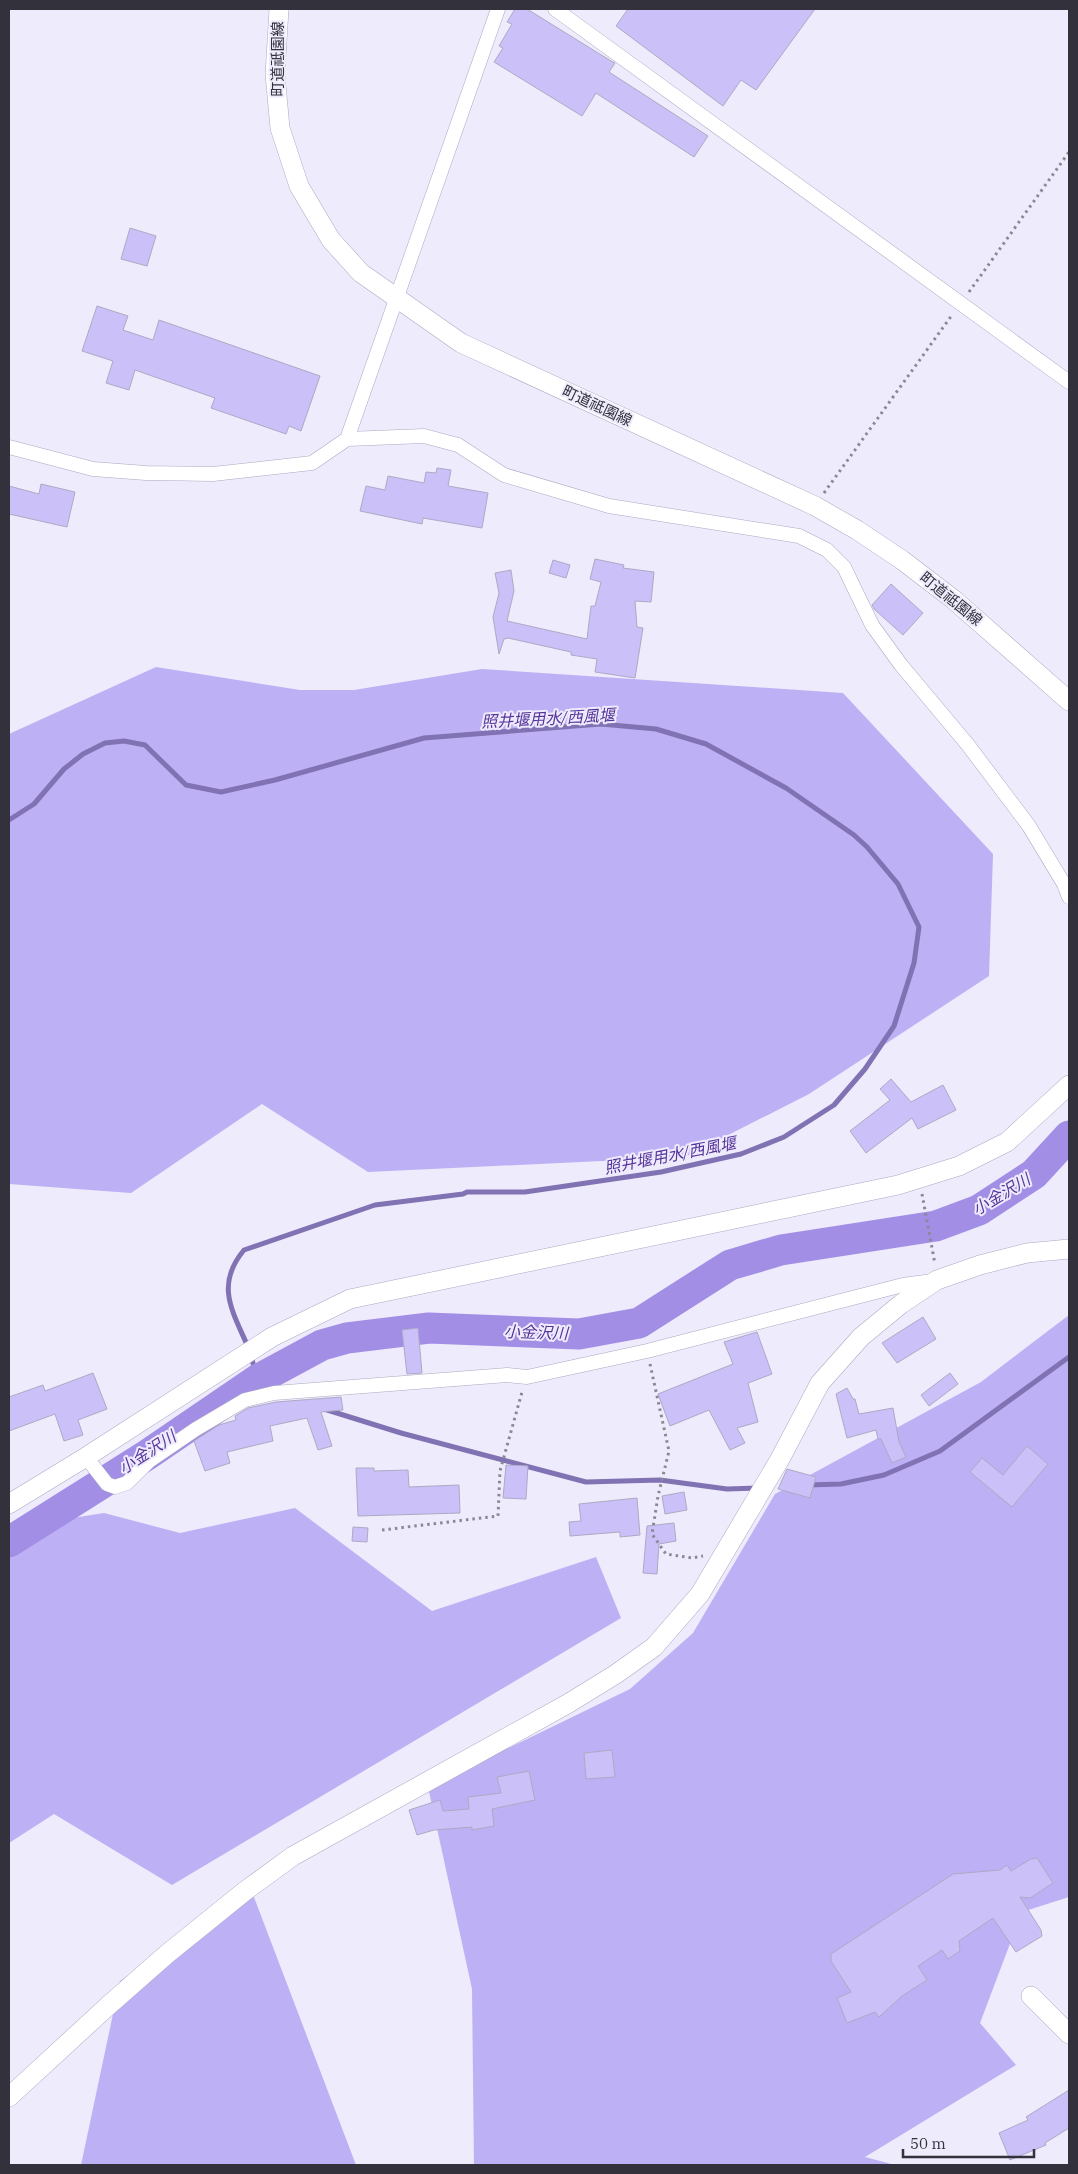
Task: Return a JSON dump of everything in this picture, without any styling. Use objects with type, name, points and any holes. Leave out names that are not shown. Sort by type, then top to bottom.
[{"type":"street","name":"町道祗園線","points":[[278,9],[275,74],[280,128],[299,186],[331,240],[361,273],[461,343],[815,506],[879,545],[953,599],[1069,700]]},
{"type":"street","points":[[347,439],[498,9]]},
{"type":"street","points":[[555,9],[1069,382]]},
{"type":"street","points":[[9,447],[93,468],[146,473],[213,474],[312,463],[347,439],[424,436],[458,445],[504,475],[609,506],[798,536],[827,550],[844,567],[872,625],[901,665],[968,745],[1029,826],[1064,884],[1069,897]]},
{"type":"street","points":[[9,1504],[86,1457],[272,1337],[350,1299],[898,1185],[959,1166],[1007,1142],[1069,1085]]},
{"type":"street","points":[[86,1457],[107,1484],[115,1487],[127,1482],[149,1461],[196,1429],[245,1400],[274,1393],[507,1375],[527,1377],[647,1351],[903,1285],[937,1280],[980,1265],[1027,1253],[1069,1249]]},
{"type":"street","points":[[9,2097],[72,2038],[160,1961],[245,1891],[293,1856],[560,1708],[616,1674],[654,1646],[700,1594],[780,1459],[820,1384],[861,1337],[901,1304],[937,1280]]},
{"type":"street","points":[[1031,1996],[1069,2034]]},
{"type":"path","points":[[815,506],[1069,152]]},
{"type":"path","points":[[924,1203],[931,1244]]},
{"type":"path","points":[[647,1351],[669,1452],[658,1496],[652,1534],[666,1554],[692,1558],[723,1554]]},
{"type":"path","points":[[382,1530],[498,1516],[500,1471],[527,1377]]},
{"type":"shaded area","points":[[156,667],[300,690],[354,690],[482,669],[843,693],[993,854],[989,976],[809,1094],[685,1157],[368,1172],[262,1104],[131,1193],[9,1184],[9,734]]},
{"type":"shaded area","points":[[1069,1315],[1069,1897],[1022,1912],[980,2023],[1016,2065],[865,2157],[895,2165],[474,2165],[472,1989],[428,1787],[630,1689],[693,1633],[775,1494],[981,1382]]},
{"type":"shaded area","points":[[295,1508],[432,1611],[596,1557],[621,1618],[172,1885],[54,1814],[9,1843],[9,1528],[104,1513],[180,1533]]},
{"type":"shaded area","points":[[252,1892],[356,2165],[81,2165],[120,1981]]},
{"type":"building","points":[[515,9],[527,9],[615,63],[609,72],[708,136],[694,157],[596,93],[582,116],[494,62],[503,48],[499,46],[512,24],[507,22]]},
{"type":"building","points":[[628,9],[815,9],[756,90],[741,80],[723,106],[616,26]]},
{"type":"building","points":[[130,228],[156,236],[147,266],[121,259]]},
{"type":"building","points":[[97,306],[128,316],[123,330],[153,340],[159,320],[320,376],[301,431],[289,426],[286,434],[211,408],[215,398],[135,370],[129,390],[106,383],[113,361],[82,351]]},
{"type":"building","points":[[437,468],[451,470],[448,486],[488,493],[482,528],[423,518],[422,524],[360,511],[366,486],[385,490],[388,476],[424,483],[426,472],[436,473]]},
{"type":"building","points":[[41,484],[75,492],[67,527],[9,514],[9,486],[39,494]]},
{"type":"building","points":[[595,559],[624,565],[623,568],[654,572],[651,602],[635,601],[637,627],[643,628],[635,678],[595,672],[597,659],[571,655],[571,652],[508,638],[504,639],[499,654],[493,617],[499,593],[495,573],[511,570],[514,591],[507,621],[587,639],[591,606],[595,606],[601,582],[590,579]]},
{"type":"building","points":[[553,560],[570,565],[566,578],[549,573]]},
{"type":"building","points":[[891,584],[923,613],[903,635],[872,605]]},
{"type":"building","points":[[891,1079],[911,1102],[943,1085],[956,1110],[918,1129],[912,1118],[866,1153],[850,1131],[890,1100],[880,1089]]},
{"type":"building","points":[[923,1317],[936,1339],[897,1363],[882,1343]]},
{"type":"building","points":[[418,1328],[422,1373],[407,1374],[402,1330]]},
{"type":"building","points":[[757,1332],[772,1374],[748,1383],[758,1422],[737,1428],[745,1443],[730,1450],[709,1410],[670,1426],[658,1394],[733,1364],[724,1342]]},
{"type":"building","points":[[93,1373],[107,1409],[78,1420],[83,1435],[64,1441],[55,1414],[9,1431],[9,1397],[43,1385],[45,1391]]},
{"type":"building","points":[[950,1373],[958,1384],[929,1406],[921,1395]]},
{"type":"building","points":[[847,1388],[853,1399],[855,1399],[859,1414],[893,1408],[899,1442],[906,1457],[892,1463],[881,1439],[878,1439],[876,1430],[847,1438],[836,1394]]},
{"type":"building","points":[[341,1397],[343,1410],[321,1412],[332,1446],[318,1450],[307,1418],[270,1426],[273,1441],[227,1452],[230,1463],[205,1471],[194,1441],[219,1425],[236,1420],[235,1416],[248,1408],[276,1402]]},
{"type":"building","points":[[1027,1446],[1048,1464],[1012,1507],[970,1472],[982,1458],[1003,1475]]},
{"type":"building","points":[[506,1465],[528,1466],[526,1499],[503,1498]]},
{"type":"building","points":[[356,1468],[374,1468],[374,1471],[408,1470],[409,1487],[459,1485],[460,1513],[358,1516]]},
{"type":"building","points":[[787,1469],[816,1477],[810,1498],[778,1489]]},
{"type":"building","points":[[684,1492],[687,1510],[665,1514],[662,1496]]},
{"type":"building","points":[[637,1498],[640,1535],[620,1537],[620,1532],[570,1536],[569,1522],[581,1521],[579,1504]]},
{"type":"building","points":[[674,1523],[676,1541],[659,1544],[657,1574],[643,1573],[647,1526]]},
{"type":"building","points":[[353,1527],[368,1528],[367,1542],[352,1541]]},
{"type":"building","points":[[612,1750],[615,1777],[586,1779],[584,1753]]},
{"type":"building","points":[[529,1771],[535,1800],[492,1809],[494,1826],[472,1830],[472,1827],[434,1830],[417,1835],[409,1810],[440,1800],[443,1811],[469,1809],[468,1797],[501,1793],[497,1777]]},
{"type":"building","points":[[1037,1858],[1053,1883],[1030,1898],[1020,1897],[1041,1930],[1042,1936],[1016,1952],[993,1918],[959,1941],[960,1951],[948,1959],[942,1950],[918,1966],[927,1980],[902,1996],[879,2017],[875,2012],[847,2023],[837,1998],[851,1992],[831,1961],[831,1954],[953,1874],[1000,1870],[1007,1865],[1011,1871],[1031,1859]]},
{"type":"building","points":[[1069,2090],[1069,2128],[1045,2143],[1046,2145],[1010,2160],[999,2133],[1028,2120],[1026,2117]]},
{"type":"waterway","name":"照井堰用水/西風堰","points":[[9,820],[34,804],[64,769],[83,754],[105,743],[124,741],[145,745],[186,785],[221,792],[275,780],[424,738],[601,724],[656,729],[706,744],[786,788],[854,835],[867,847],[898,884],[919,927],[914,963],[894,1026],[865,1069],[834,1105],[784,1137],[741,1154],[661,1172],[525,1192],[467,1192],[375,1205],[244,1250],[235,1263],[228,1286],[232,1309],[248,1347]]},
{"type":"waterway","name":"小金沢川","points":[[9,1542],[147,1455],[257,1380],[322,1345],[347,1338],[429,1328],[579,1334],[639,1323],[730,1265],[781,1250],[936,1226],[979,1210],[1034,1174],[1069,1136]]},
{"type":"waterway","name":"照井堰用水/西風堰","points":[[251,1355],[257,1380],[268,1383],[278,1389]]},
{"type":"waterway","points":[[808,1485],[841,1484],[884,1475],[940,1451],[1069,1357]]},
{"type":"waterway","points":[[324,1409],[401,1433],[586,1482],[660,1480],[727,1489],[758,1488]]}]
